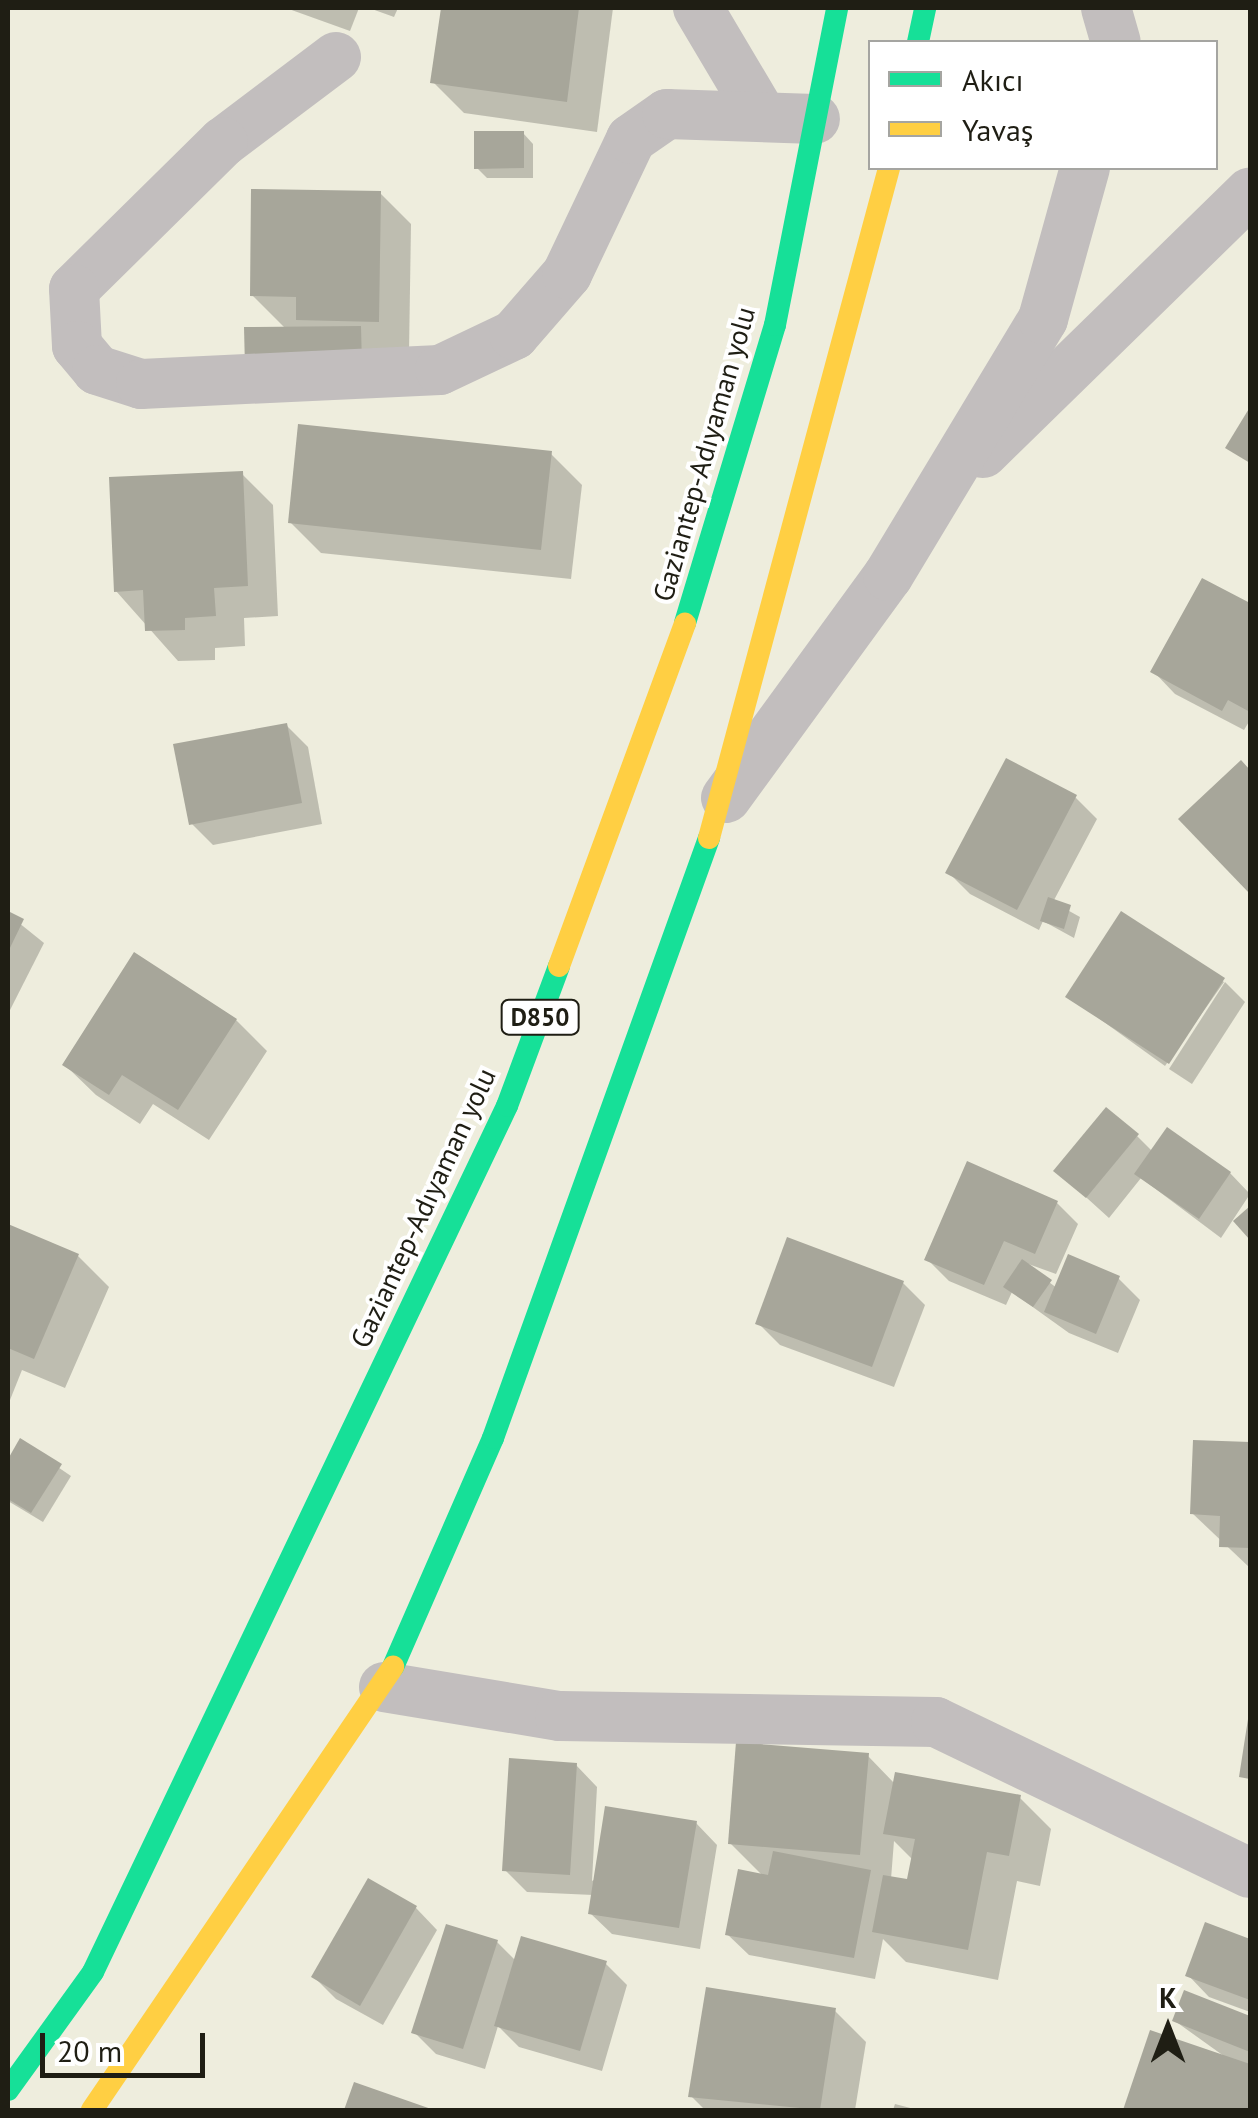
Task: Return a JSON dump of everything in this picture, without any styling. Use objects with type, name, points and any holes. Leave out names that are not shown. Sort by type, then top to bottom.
[{"type":"highway","name":"Gaziantep-Adıyaman yolu","points":[[8,2090],[93,1972],[507,1106],[681,637],[776,326],[836,8]]},
{"type":"highway","points":[[918,40],[926,8]]},
{"type":"highway","points":[[92,2110],[384,1687],[493,1438],[720,806],[888,170]]},
{"type":"street","points":[[698,8],[761,114]]},
{"type":"street","points":[[1106,8],[1115,40]]},
{"type":"street","points":[[336,57],[223,142],[74,289],[77,346],[97,370],[140,384],[440,370],[514,334],[566,274],[631,139],[667,114],[761,114],[815,119]]},
{"type":"street","points":[[720,806],[888,576],[1044,319],[1084,170]]},
{"type":"street","points":[[929,505],[1250,193]]},
{"type":"street","points":[[384,1687],[560,1716],[936,1722],[1250,1872]]},
{"type":"building","points":[[441,8],[579,8],[567,102],[430,83]]},
{"type":"building","points":[[474,131],[524,131],[524,168],[474,169]]},
{"type":"building","points":[[251,189],[381,191],[379,322],[296,320],[296,297],[250,296]]},
{"type":"building","points":[[361,326],[362,367],[245,368],[244,327]]},
{"type":"building","points":[[1250,407],[1250,463],[1225,448]]},
{"type":"building","points":[[298,424],[552,451],[541,550],[288,523]]},
{"type":"building","points":[[243,471],[248,586],[214,588],[216,616],[185,618],[185,630],[145,631],[143,590],[114,592],[109,477]]},
{"type":"building","points":[[1202,578],[1250,603],[1250,712],[1228,700],[1222,711],[1150,672]]},
{"type":"building","points":[[287,723],[302,803],[189,825],[173,744]]},
{"type":"building","points":[[1006,758],[1077,795],[1017,910],[945,873]]},
{"type":"building","points":[[1241,760],[1250,770],[1250,894],[1178,819]]},
{"type":"building","points":[[1048,897],[1071,905],[1064,929],[1040,921]]},
{"type":"building","points":[[8,911],[24,919],[8,952]]},
{"type":"building","points":[[1121,911],[1225,978],[1169,1064],[1065,997]]},
{"type":"building","points":[[134,952],[237,1019],[178,1110],[122,1075],[109,1095],[62,1065]]},
{"type":"building","points":[[1106,1107],[1139,1134],[1086,1198],[1053,1171]]},
{"type":"building","points":[[1167,1127],[1231,1172],[1199,1219],[1134,1174]]},
{"type":"building","points":[[967,1161],[1058,1201],[1035,1254],[1004,1241],[984,1285],[924,1260]]},
{"type":"building","points":[[1250,1206],[1250,1240],[1233,1221]]},
{"type":"building","points":[[8,1224],[79,1254],[34,1359],[8,1348]]},
{"type":"building","points":[[787,1237],[904,1281],[872,1367],[755,1324]]},
{"type":"building","points":[[1068,1254],[1120,1276],[1096,1334],[1044,1312]]},
{"type":"building","points":[[1022,1259],[1052,1280],[1033,1307],[1003,1287]]},
{"type":"building","points":[[20,1438],[62,1464],[31,1513],[8,1499],[8,1459]]},
{"type":"building","points":[[1193,1440],[1250,1442],[1250,1548],[1219,1547],[1220,1516],[1190,1514]]},
{"type":"building","points":[[1250,1719],[1250,1779],[1239,1777]]},
{"type":"building","points":[[736,1742],[869,1753],[860,1855],[728,1844]]},
{"type":"building","points":[[509,1758],[577,1763],[570,1875],[502,1871]]},
{"type":"building","points":[[895,1772],[1021,1795],[1009,1856],[987,1852],[968,1950],[872,1932],[883,1875],[907,1879],[915,1839],[883,1834]]},
{"type":"building","points":[[605,1806],[697,1821],[679,1928],[588,1914]]},
{"type":"building","points":[[773,1851],[871,1870],[854,1958],[725,1935],[738,1869],[768,1875]]},
{"type":"building","points":[[368,1878],[417,1906],[360,2006],[311,1977]]},
{"type":"building","points":[[1205,1922],[1250,1939],[1250,2000],[1185,1976]]},
{"type":"building","points":[[446,1924],[498,1940],[463,2049],[411,2033]]},
{"type":"building","points":[[521,1936],[607,1961],[580,2051],[494,2026]]},
{"type":"building","points":[[706,1987],[836,2008],[820,2110],[688,2097]]},
{"type":"building","points":[[1184,1990],[1250,2016],[1250,2052],[1172,2021]]},
{"type":"building","points":[[1150,2030],[1250,2064],[1250,2110],[1123,2110]]},
{"type":"building","points":[[354,2082],[434,2110],[344,2110]]},
{"type":"traffic: fast","points":[[685,623],[775,325],[837,8]]},
{"type":"traffic: fast","points":[[918,40],[925,8]]},
{"type":"traffic: fast","points":[[393,1667],[493,1438],[709,838]]},
{"type":"traffic: fast","points":[[8,2090],[93,1972],[507,1106],[559,966]]},
{"type":"traffic: slow","points":[[709,838],[888,170]]},
{"type":"traffic: slow","points":[[559,966],[685,623]]},
{"type":"traffic: slow","points":[[92,2110],[393,1667]]}]
